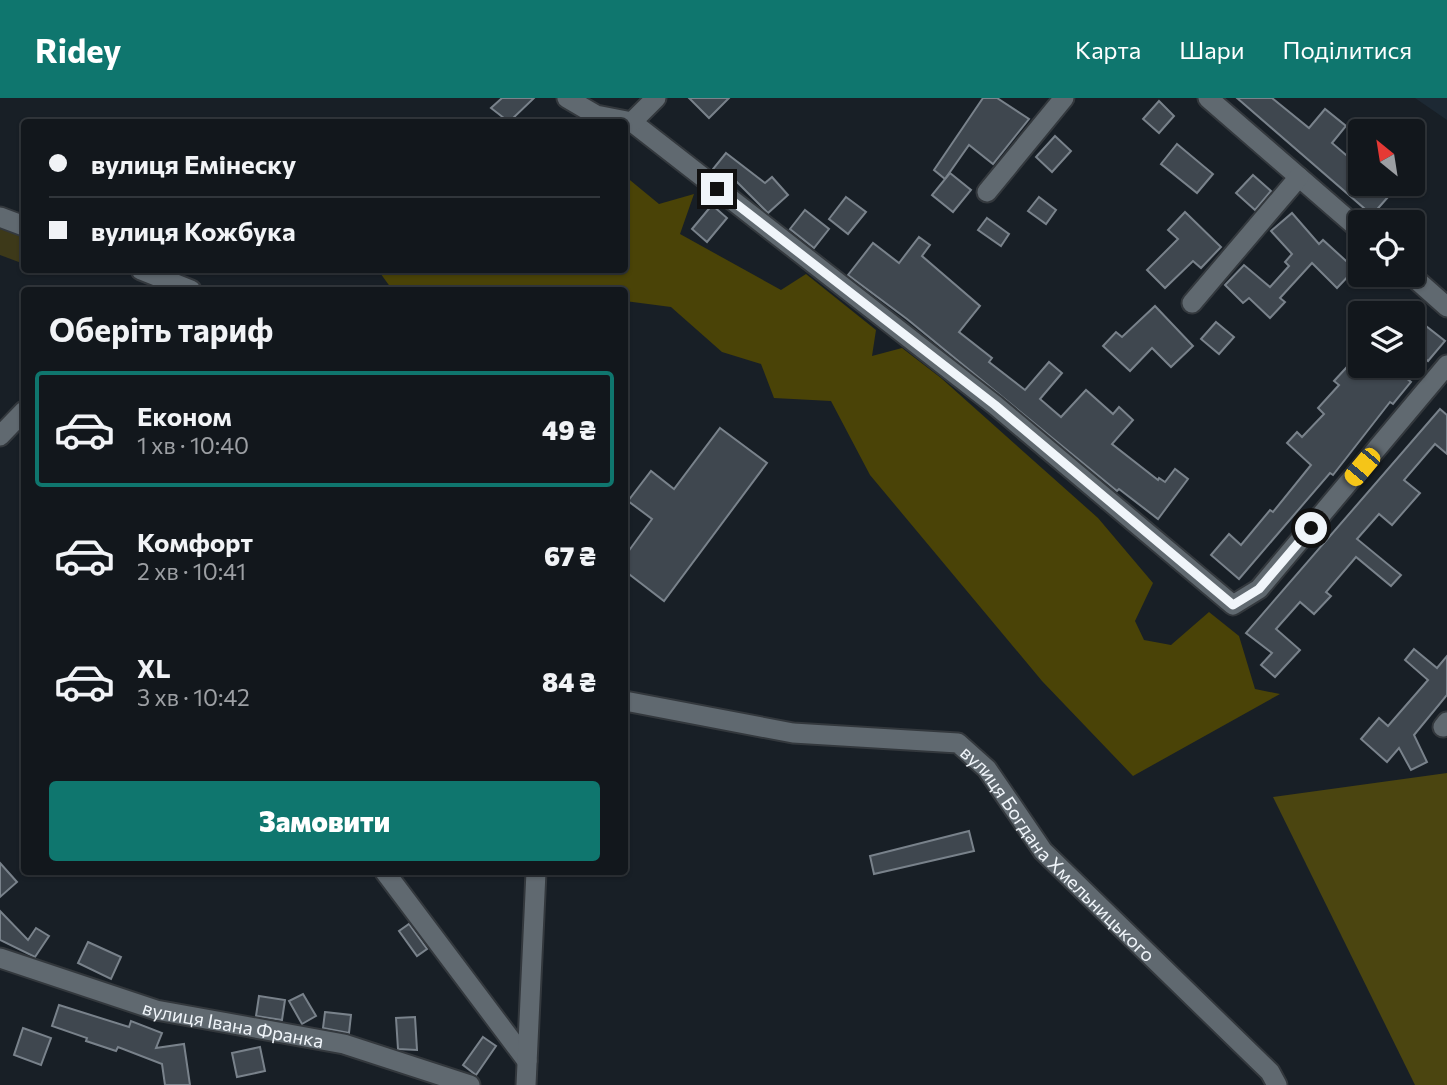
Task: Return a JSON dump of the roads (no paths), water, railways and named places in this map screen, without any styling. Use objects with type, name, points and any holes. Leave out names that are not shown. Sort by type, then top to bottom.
[{"type":"street","points":[[567,98],[596,115],[617,119]]},
{"type":"street","points":[[632,122],[656,98]]},
{"type":"street","points":[[987,192],[1064,98]]},
{"type":"street","points":[[1208,98],[1348,220]]},
{"type":"street","points":[[628,121],[995,405],[1233,605],[1259,589],[1447,365]]},
{"type":"street","points":[[1192,303],[1299,177]]},
{"type":"street","points":[[0,217],[21,225]]},
{"type":"street","points":[[148,273],[184,287]]},
{"type":"street","points":[[1424,287],[1447,307]]},
{"type":"street","points":[[0,436],[21,414]]},
{"type":"street","name":"вулиця Богдана Хмельницького","points":[[628,702],[793,733],[958,743],[987,769],[1043,851],[1270,1072],[1277,1085]]},
{"type":"street","points":[[387,875],[527,1061]]},
{"type":"street","points":[[526,1085],[536,875]]},
{"type":"street","name":"вулиця Івана Франка","points":[[0,958],[156,1010],[344,1044],[470,1085]]},
{"type":"waterway","points":[[0,239],[21,247]]}]
